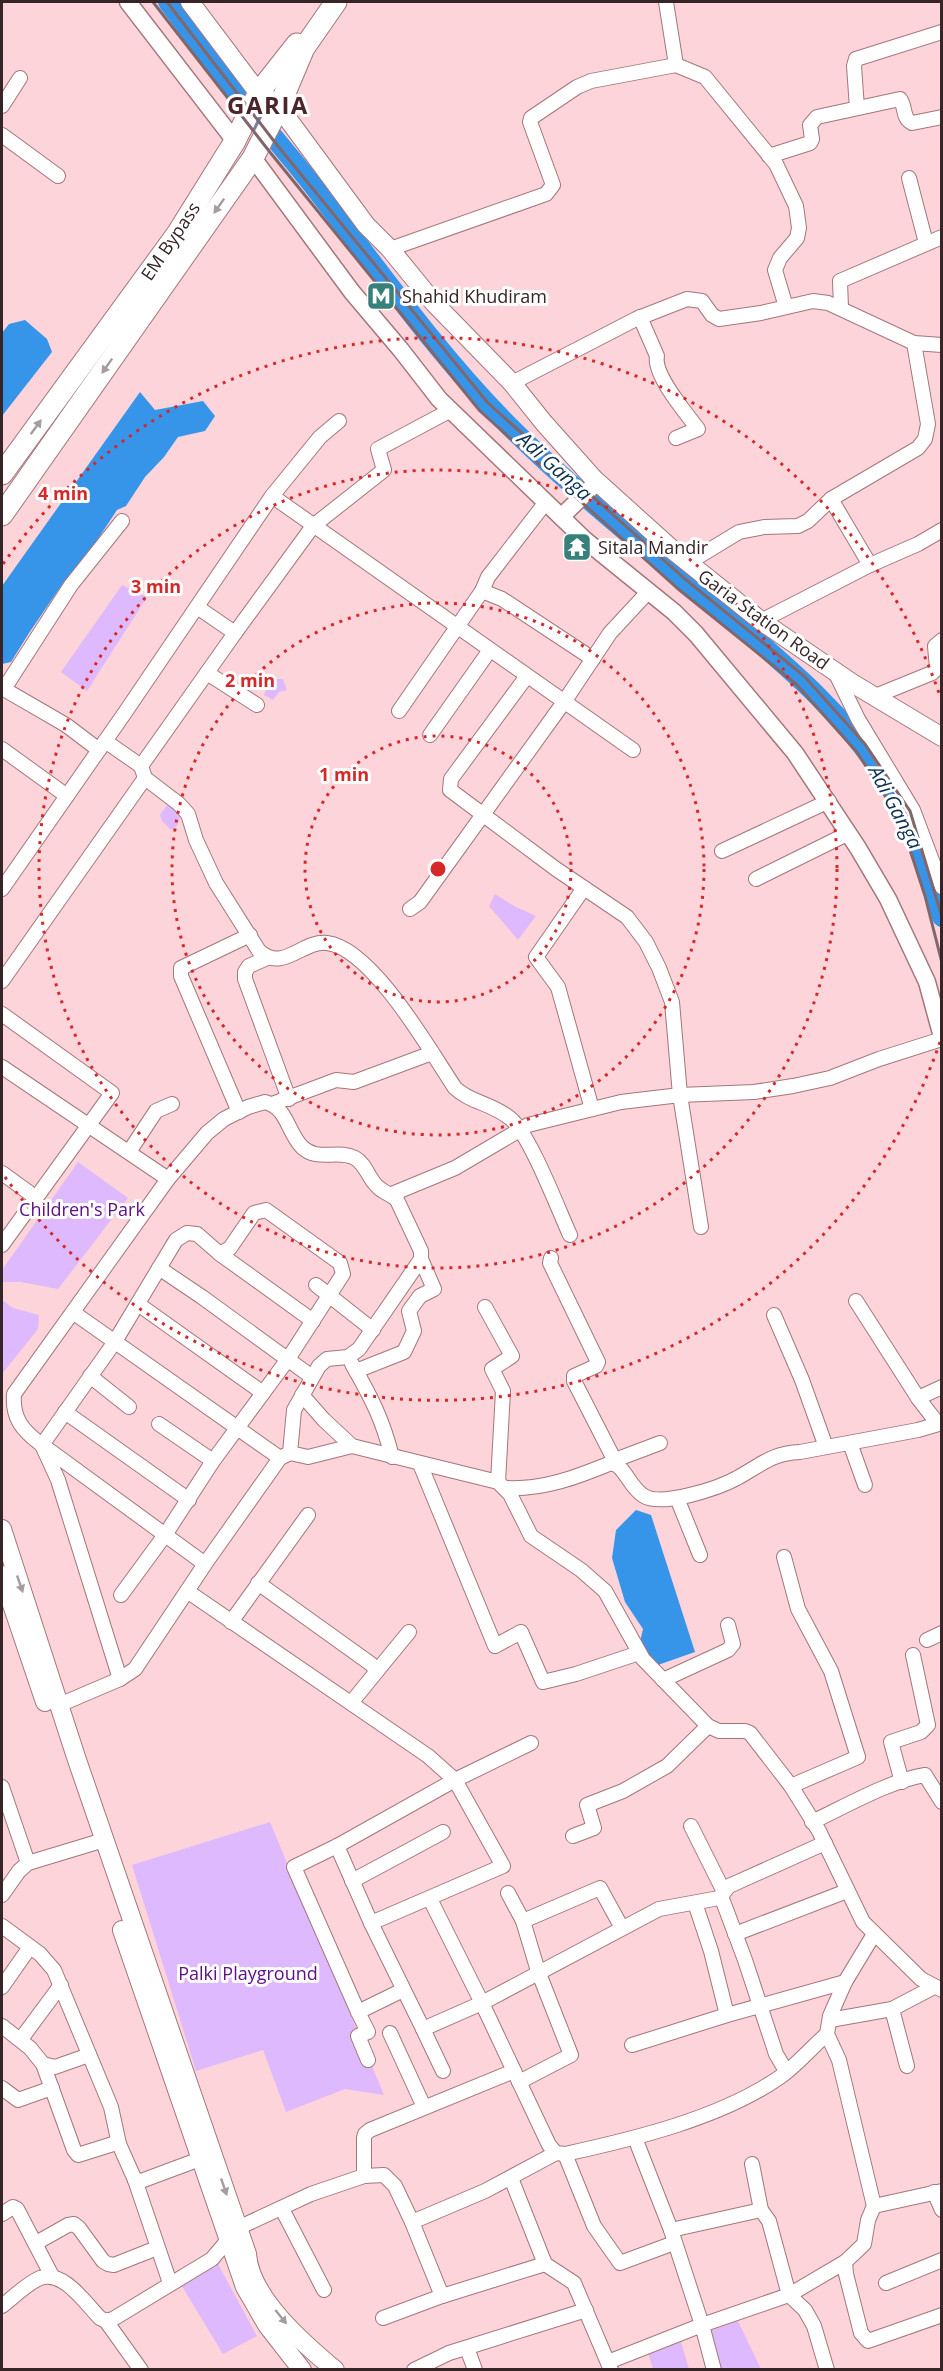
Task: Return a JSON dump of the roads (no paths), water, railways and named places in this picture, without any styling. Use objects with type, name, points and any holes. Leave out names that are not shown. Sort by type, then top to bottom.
[{"type":"main road","name":"Garia Station Road","points":[[190,2],[257,97],[276,115],[366,225],[390,249],[434,303],[512,383],[597,482],[688,562],[761,621],[873,697],[940,734]]},
{"type":"main road","name":"EM Bypass","points":[[2,474],[177,234],[237,136],[257,97],[327,2]]},
{"type":"main road","points":[[2,515],[254,154],[276,115],[304,48],[336,2]]},
{"type":"main road","points":[[2,1529],[24,1618],[98,1842],[233,2234],[254,2306],[302,2370]]},
{"type":"main road","points":[[2,1575],[24,1618],[59,1705],[98,1842]]},
{"type":"main road","points":[[187,2100],[200,2159],[233,2234],[266,2299],[298,2338],[335,2370]]},
{"type":"street","points":[[128,2],[237,136]]},
{"type":"street","points":[[666,2],[676,65]]},
{"type":"street","points":[[856,108],[854,66],[856,59],[942,32]]},
{"type":"street","points":[[390,249],[546,194],[554,185],[530,122],[531,118],[577,87],[591,81],[676,65],[705,76],[782,173],[796,206],[798,218],[797,238],[780,258],[775,270],[786,307]]},
{"type":"street","points":[[2,106],[20,78]]},
{"type":"street","points":[[769,156],[810,143],[812,139],[810,125],[817,117],[856,108],[900,99],[903,103],[905,117],[912,123],[942,117]]},
{"type":"street","points":[[2,135],[58,176]]},
{"type":"street","points":[[254,154],[352,292],[439,399],[585,540],[674,612],[728,671],[795,753],[829,801],[888,899],[927,982],[941,1035],[830,1078],[754,1092],[680,1095],[621,1102],[520,1128],[484,1153],[455,1168],[392,1194]]},
{"type":"street","points":[[909,178],[926,243]]},
{"type":"street","points":[[841,308],[840,281],[942,237]]},
{"type":"street","points":[[512,383],[640,318],[687,299],[702,302],[712,315],[719,319],[813,301],[828,303],[914,343],[942,345]]},
{"type":"street","points":[[640,318],[657,356],[656,362],[669,388],[698,429],[676,438]]},
{"type":"street","points":[[688,562],[739,532],[764,526],[798,526],[808,521],[831,499],[918,448],[925,439],[928,424],[914,343]]},
{"type":"street","points":[[2,981],[207,674],[313,525],[384,470],[378,452],[381,447],[451,410]]},
{"type":"street","points":[[2,889],[272,496],[320,437],[339,421]]},
{"type":"street","points":[[561,517],[597,482]]},
{"type":"street","points":[[272,496],[633,750]]},
{"type":"street","points":[[831,499],[870,565]]},
{"type":"street","points":[[399,711],[482,591],[488,577],[546,502]]},
{"type":"street","points":[[122,521],[71,585],[3,688],[143,772],[180,804],[188,814],[196,840],[216,883],[260,951],[267,958]]},
{"type":"street","points":[[761,621],[942,530]]},
{"type":"street","points":[[482,591],[502,599],[593,659]]},
{"type":"street","points":[[410,909],[420,902],[564,702],[610,633],[648,592]]},
{"type":"street","points":[[197,607],[235,633]]},
{"type":"street","points":[[873,697],[932,673],[937,668],[935,646],[942,640]]},
{"type":"street","points":[[430,735],[490,650]]},
{"type":"street","points":[[835,671],[858,719],[913,810],[942,887]]},
{"type":"street","points":[[207,674],[257,705]]},
{"type":"street","points":[[527,676],[449,784],[454,794],[627,917],[637,927],[659,968],[672,1002],[680,1095],[701,1227]]},
{"type":"street","points":[[2,749],[67,795]]},
{"type":"street","points":[[722,851],[829,801]]},
{"type":"street","points":[[756,879],[849,833]]},
{"type":"street","points":[[584,888],[536,957],[558,987],[592,1109]]},
{"type":"street","points":[[239,1112],[181,976],[181,968],[250,935]]},
{"type":"street","points":[[289,1099],[245,979],[245,972],[249,966],[267,958],[286,957],[327,943],[349,953],[380,980],[411,1018],[455,1088],[464,1096],[498,1109],[520,1128],[570,1235]]},
{"type":"street","points":[[2,1014],[112,1093],[2,1245]]},
{"type":"street","points":[[272,1104],[336,1080],[354,1082],[432,1053]]},
{"type":"street","points":[[2,1067],[168,1179]]},
{"type":"street","points":[[205,1564],[23,1431],[13,1407],[14,1394],[168,1179],[207,1133],[239,1112],[265,1102],[272,1104],[280,1109],[301,1146],[310,1153],[319,1155],[337,1153],[358,1160],[376,1186],[392,1194],[405,1214],[417,1240],[434,1289],[420,1296],[409,1311],[414,1331],[404,1352],[356,1371]]},
{"type":"street","points":[[129,1152],[156,1111],[172,1104]]},
{"type":"street","points":[[2,1173],[35,1197]]},
{"type":"street","points":[[121,1595],[165,1535],[213,1461],[288,1359],[343,1274],[340,1263],[266,1210],[254,1214],[230,1248],[220,1254]]},
{"type":"street","points":[[42,1445],[114,1343],[176,1240],[187,1233],[197,1234],[220,1254],[313,1321]]},
{"type":"street","points":[[551,1258],[550,1263],[598,1362],[596,1366],[574,1376],[574,1381],[616,1462],[633,1486],[647,1498],[662,1500],[677,1498],[736,1479],[759,1463],[785,1453],[826,1448],[940,1423],[918,1398],[856,1301]]},
{"type":"street","points":[[59,1705],[120,1679],[135,1669],[205,1564],[285,1456],[294,1410],[319,1366],[327,1359],[348,1357],[359,1349],[422,1259]]},
{"type":"street","points":[[159,1268],[202,1296],[312,1377]]},
{"type":"street","points":[[316,1285],[373,1330]]},
{"type":"street","points":[[138,1304],[263,1393]]},
{"type":"street","points":[[485,1307],[512,1356],[492,1368],[503,1391],[502,1485],[516,1503],[531,1536],[581,1570],[605,1591],[639,1653],[708,1726],[719,1731],[750,1733],[791,1786],[825,1843],[863,1922],[921,1978],[938,1989]]},
{"type":"street","points":[[74,1313],[238,1428],[285,1456],[308,1457],[352,1446]]},
{"type":"street","points":[[774,1315],[802,1380],[826,1448]]},
{"type":"street","points":[[348,1357],[385,1429],[392,1457]]},
{"type":"street","points":[[90,1376],[129,1407]]},
{"type":"street","points":[[918,1398],[942,1387]]},
{"type":"street","points":[[302,1395],[352,1446],[519,1489],[550,1485],[616,1462],[660,1443]]},
{"type":"street","points":[[65,1412],[189,1500]]},
{"type":"street","points":[[159,1424],[213,1461]]},
{"type":"street","points":[[850,1443],[865,1485]]},
{"type":"street","points":[[42,1445],[58,1480],[120,1679]]},
{"type":"street","points":[[420,1464],[495,1646],[520,1632],[543,1682],[576,1674],[639,1653]]},
{"type":"street","points":[[677,1498],[700,1555]]},
{"type":"street","points":[[231,1622],[308,1515]]},
{"type":"street","points":[[783,1557],[798,1609],[831,1671],[858,1757],[791,1786]]},
{"type":"street","points":[[258,1583],[371,1664],[377,1671]]},
{"type":"street","points":[[187,1591],[428,1756],[455,1780],[503,1866],[371,1923]]},
{"type":"street","points":[[663,1680],[728,1650],[733,1644],[728,1625]]},
{"type":"street","points":[[351,1703],[409,1632]]},
{"type":"street","points":[[927,1640],[942,1633]]},
{"type":"street","points":[[902,1782],[891,1742],[921,1732],[928,1725],[913,1654]]},
{"type":"street","points":[[573,1836],[594,1828],[586,1806],[588,1804],[623,1791],[667,1766],[708,1726]]},
{"type":"street","points":[[368,2060],[358,2036],[368,2032],[357,2012],[294,1867],[337,1846],[455,1780],[531,1743]]},
{"type":"street","points":[[812,1822],[902,1782],[925,1775],[942,1802]]},
{"type":"street","points":[[2,1787],[28,1863]]},
{"type":"street","points":[[691,1826],[722,1894],[776,2054],[786,2071]]},
{"type":"street","points":[[352,1881],[443,1832]]},
{"type":"street","points":[[2,1895],[19,1871],[28,1863],[98,1842]]},
{"type":"street","points":[[423,2030],[482,2003],[538,1971],[659,1909],[695,1903],[722,1894],[729,1886],[825,1843]]},
{"type":"street","points":[[337,1846],[371,1923],[443,2071]]},
{"type":"street","points":[[522,1921],[600,1888],[622,1928]]},
{"type":"street","points":[[735,1934],[847,1891]]},
{"type":"street","points":[[364,2176],[365,2134],[424,2106],[572,2055],[538,1971],[522,1921],[508,1893]]},
{"type":"street","points":[[430,1899],[549,2145],[561,2154],[594,2226],[621,2263],[673,2237],[761,2210]]},
{"type":"street","points":[[695,1903],[711,1951],[727,2015]]},
{"type":"street","points":[[2,1926],[48,1960],[61,1985],[111,2107],[119,2144],[135,2180],[170,2283]]},
{"type":"street","points":[[412,2222],[561,2154],[635,2138],[718,2110],[752,2093],[786,2071],[828,2027],[845,1982],[874,1934]]},
{"type":"street","points":[[2,1987],[30,1947]]},
{"type":"street","points":[[632,2045],[727,2015],[845,1982]]},
{"type":"street","points":[[21,2039],[61,1985]]},
{"type":"street","points":[[828,2027],[892,2009],[938,1989]]},
{"type":"street","points":[[357,2012],[403,1990]]},
{"type":"street","points":[[892,2009],[906,2066]]},
{"type":"street","points":[[2,2026],[21,2039],[43,2064],[78,2155],[119,2144]]},
{"type":"street","points":[[511,2178],[545,2264],[574,2283],[610,2366],[702,2325],[789,2295],[845,2262],[864,2244],[868,2220],[874,2206],[839,2060],[828,2027]]},
{"type":"street","points":[[390,2033],[424,2106]]},
{"type":"street","points":[[43,2064],[55,2067],[89,2055]]},
{"type":"street","points":[[2,2088],[18,2100],[52,2088]]},
{"type":"street","points":[[635,2138],[673,2237],[714,2370]]},
{"type":"street","points":[[135,2180],[141,2181],[200,2159]]},
{"type":"street","points":[[752,2164],[761,2210],[769,2221],[789,2295],[805,2310],[814,2326],[828,2370]]},
{"type":"street","points":[[106,2321],[212,2259],[233,2234],[311,2194],[364,2176],[384,2175],[395,2186],[442,2296]]},
{"type":"street","points":[[874,2206],[938,2192],[942,2210]]},
{"type":"street","points":[[2,2214],[15,2208],[52,2276]]},
{"type":"street","points":[[282,2209],[324,2290]]},
{"type":"street","points":[[36,2244],[68,2225],[74,2224],[108,2264],[114,2265],[157,2248]]},
{"type":"street","points":[[886,2283],[939,2261],[942,2277]]},
{"type":"street","points":[[845,2262],[861,2333],[868,2341],[942,2315]]},
{"type":"street","points":[[383,2318],[442,2296],[545,2264]]},
{"type":"street","points":[[2,2306],[40,2278],[52,2276],[62,2280],[100,2318],[106,2321],[141,2370]]},
{"type":"street","points":[[414,2370],[467,2348],[586,2310]]},
{"type":"street","points":[[467,2348],[475,2370]]},
{"type":"water","points":[[25,320],[47,339],[52,352],[2,416],[2,333],[9,324]]},
{"type":"water","points":[[140,392],[155,410],[203,401],[215,416],[205,431],[178,437],[164,457],[145,477],[126,506],[117,510],[90,551],[59,589],[11,662],[2,664],[2,586]]},
{"type":"water","points":[[636,1510],[651,1515],[695,1652],[655,1666],[639,1646],[643,1629],[625,1602],[612,1558],[616,1530]]},
{"type":"waterway","name":"Adi Ganga","points":[[168,2],[408,309],[456,368],[507,424],[586,497],[790,670],[853,734],[887,782],[912,831],[942,917]]},
{"type":"railway","points":[[153,2],[269,151],[480,411],[677,588],[796,684],[856,751],[899,816],[925,896],[942,963]]},
{"type":"railway","points":[[167,2],[277,145],[488,403],[685,579],[804,676],[865,744],[910,811],[942,917]]},
{"type":"place","name":"Shahid Khudiram","points":[[381,296]]},
{"type":"place","name":"Sitala Mandir","points":[[577,547]]},
{"type":"district","name":"GARIA","points":[[268,104]]},
{"type":"park label","name":"Children's Park","points":[[82,1209]]},
{"type":"park label","name":"Palki Playground","points":[[248,1973]]}]
